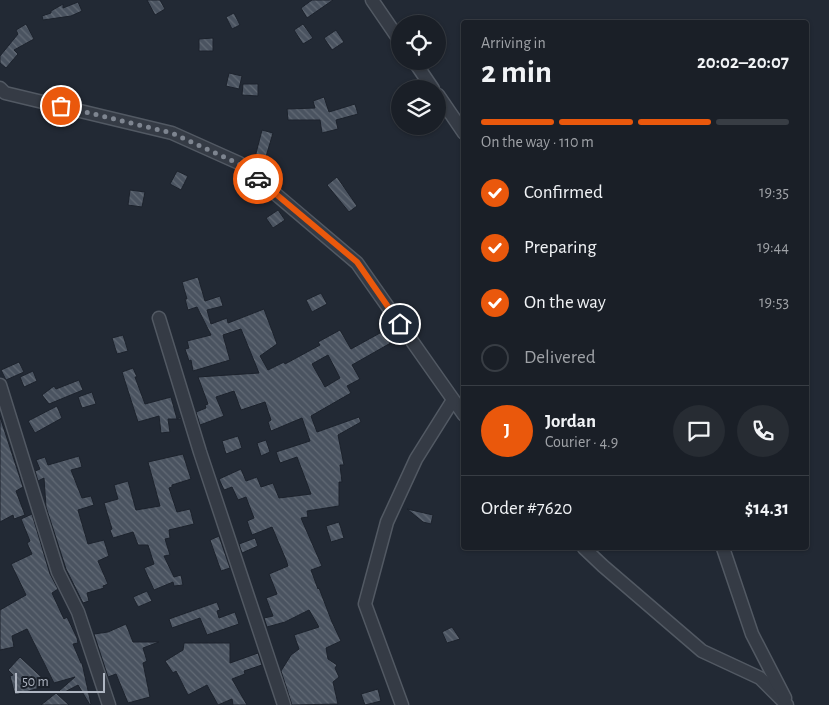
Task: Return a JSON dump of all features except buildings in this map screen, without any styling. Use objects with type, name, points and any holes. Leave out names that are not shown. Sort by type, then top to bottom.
[{"type":"street","points":[[372,0],[391,27]]},
{"type":"street","points":[[0,88],[5,93],[172,133],[239,164],[357,262],[461,411]]},
{"type":"street","points":[[446,107],[461,129]]},
{"type":"street","points":[[158,318],[200,452],[284,705]]},
{"type":"street","points":[[0,385],[58,572],[78,612],[109,705]]},
{"type":"street","points":[[402,705],[365,604],[387,522],[416,459],[453,400]]},
{"type":"street","points":[[586,550],[602,566],[702,651],[760,678],[788,705]]},
{"type":"street","points":[[724,550],[752,634],[788,705]]},
{"type":"way so far","points":[[61,106],[172,133],[239,164],[258,179]]},
{"type":"route","points":[[258,179],[357,262],[400,324]]}]
